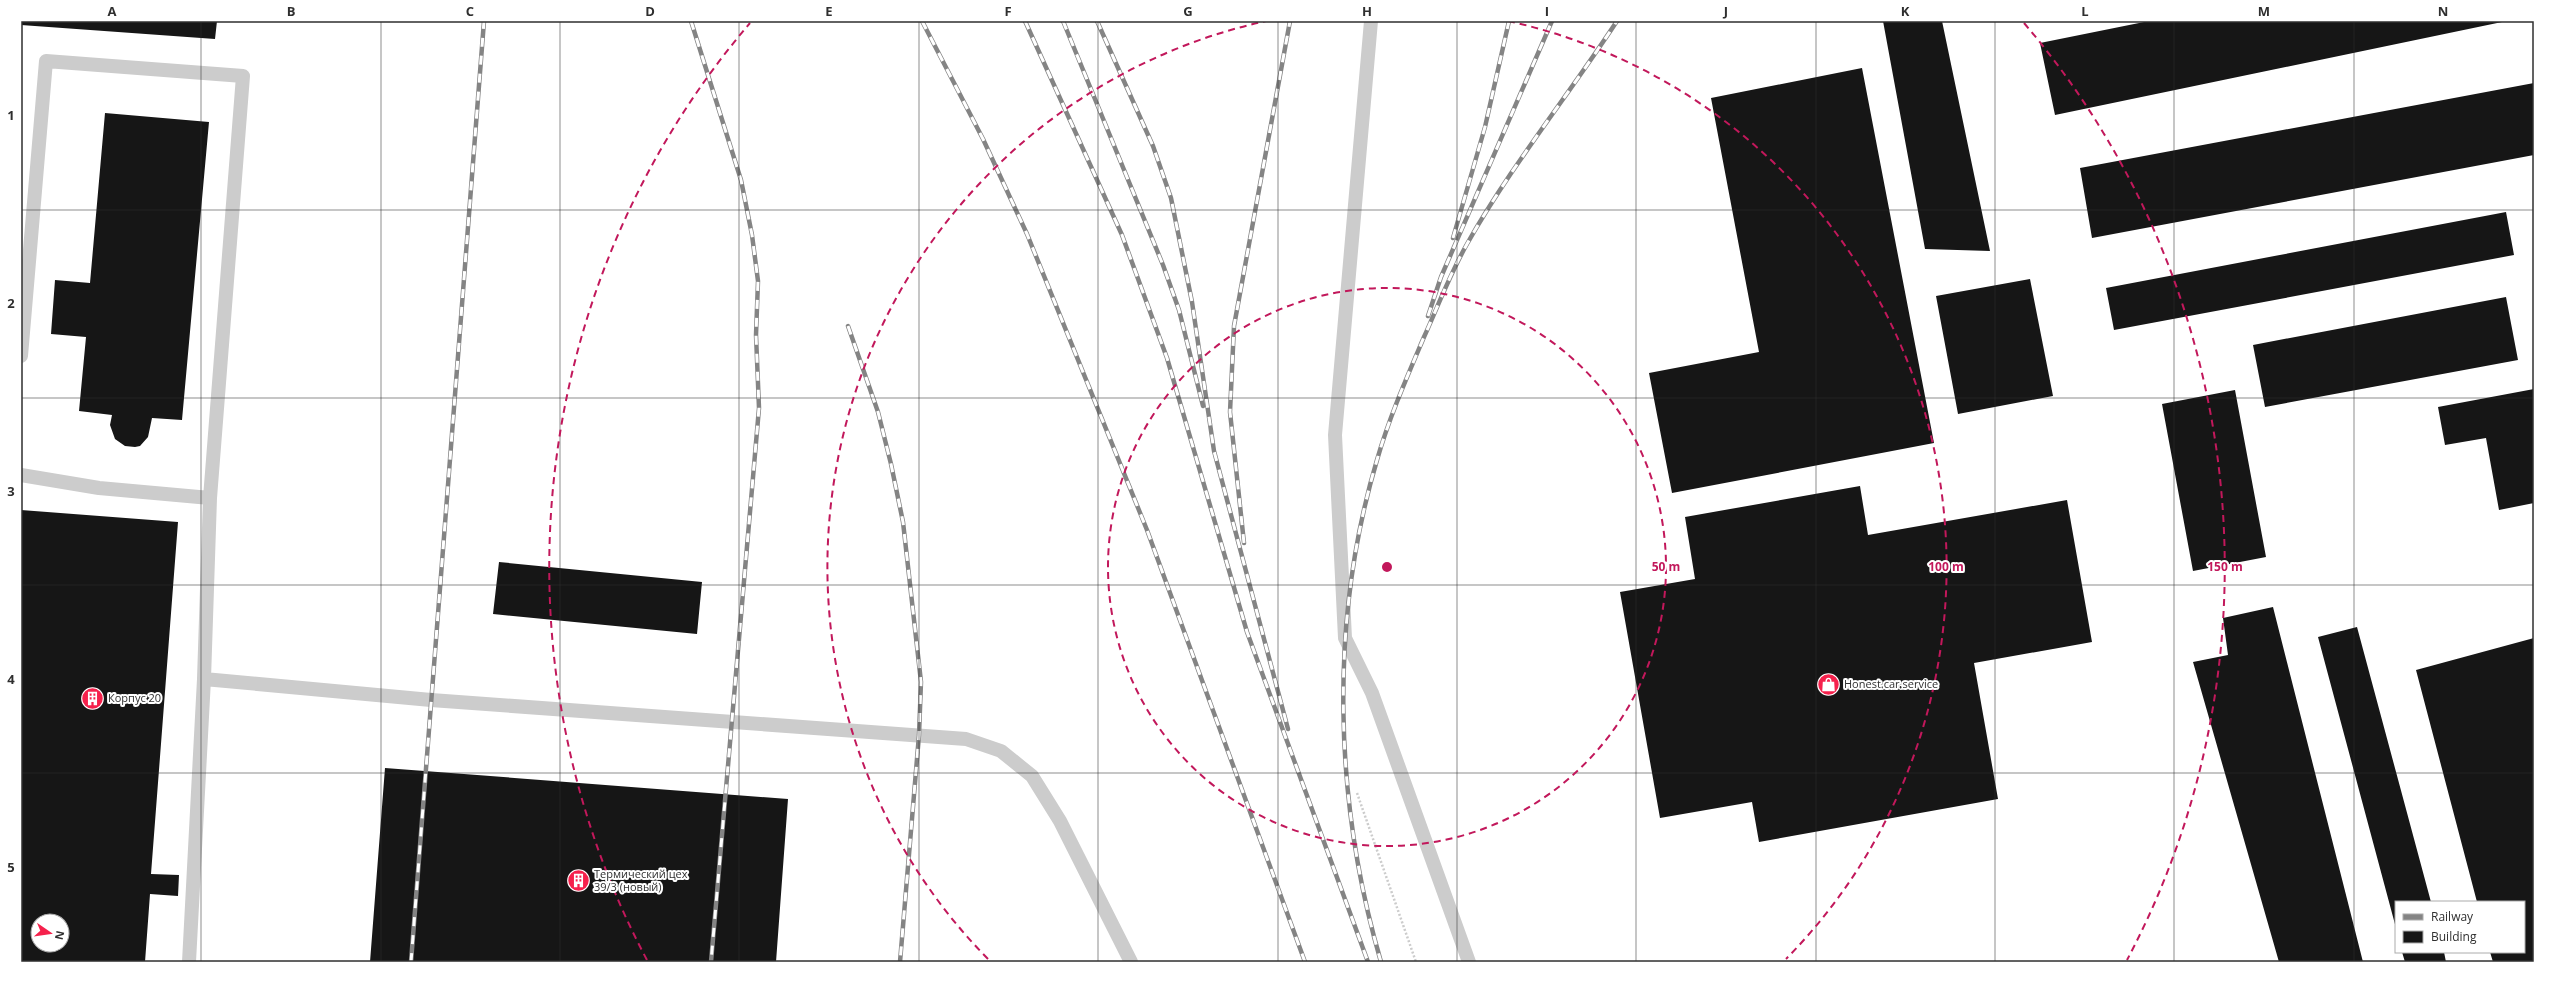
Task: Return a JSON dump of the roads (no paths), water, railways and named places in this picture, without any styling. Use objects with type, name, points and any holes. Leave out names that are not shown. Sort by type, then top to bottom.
[{"type":"lane","points":[[1371,21],[1335,435],[1345,638],[1372,693],[1469,962]]},
{"type":"lane","points":[[21,356],[46,60],[243,76],[210,498],[204,679],[189,962]]},
{"type":"lane","points":[[21,475],[98,488],[210,498]]},
{"type":"lane","points":[[204,679],[431,700],[966,739],[1001,751],[1032,776],[1060,821],[1131,962]]},
{"type":"railway","points":[[411,962],[484,21]]},
{"type":"railway","points":[[691,21],[741,180],[752,235],[758,281],[756,335],[759,408],[711,962]]},
{"type":"railway","points":[[922,21],[983,139],[1027,234],[1147,530],[1305,962]]},
{"type":"railway","points":[[1025,21],[1122,235],[1167,358],[1247,632],[1368,962]]},
{"type":"railway","points":[[1063,21],[1163,265],[1179,310],[1203,406]]},
{"type":"railway","points":[[1097,21],[1153,146],[1171,198],[1192,302],[1214,451],[1288,729]]},
{"type":"railway","points":[[1244,543],[1230,412],[1234,326],[1290,21]]},
{"type":"railway","points":[[1453,238],[1485,127],[1509,21]]},
{"type":"railway","points":[[1428,316],[1441,277],[1552,21]]},
{"type":"railway","points":[[1381,962],[1365,901],[1354,838],[1346,775],[1343,711],[1345,647],[1351,584],[1361,521],[1377,460],[1393,413],[1424,337],[1461,255],[1502,187],[1617,21]]},
{"type":"railway","points":[[848,326],[878,412],[903,522],[921,682],[919,735],[900,962]]},
{"type":"place","name":"Honest.car.service","points":[[1828,684]]},
{"type":"place","name":"Корпус 20","points":[[93,698]]},
{"type":"place","name":"Термический цех 39/3 (новый)","points":[[579,880]]}]
